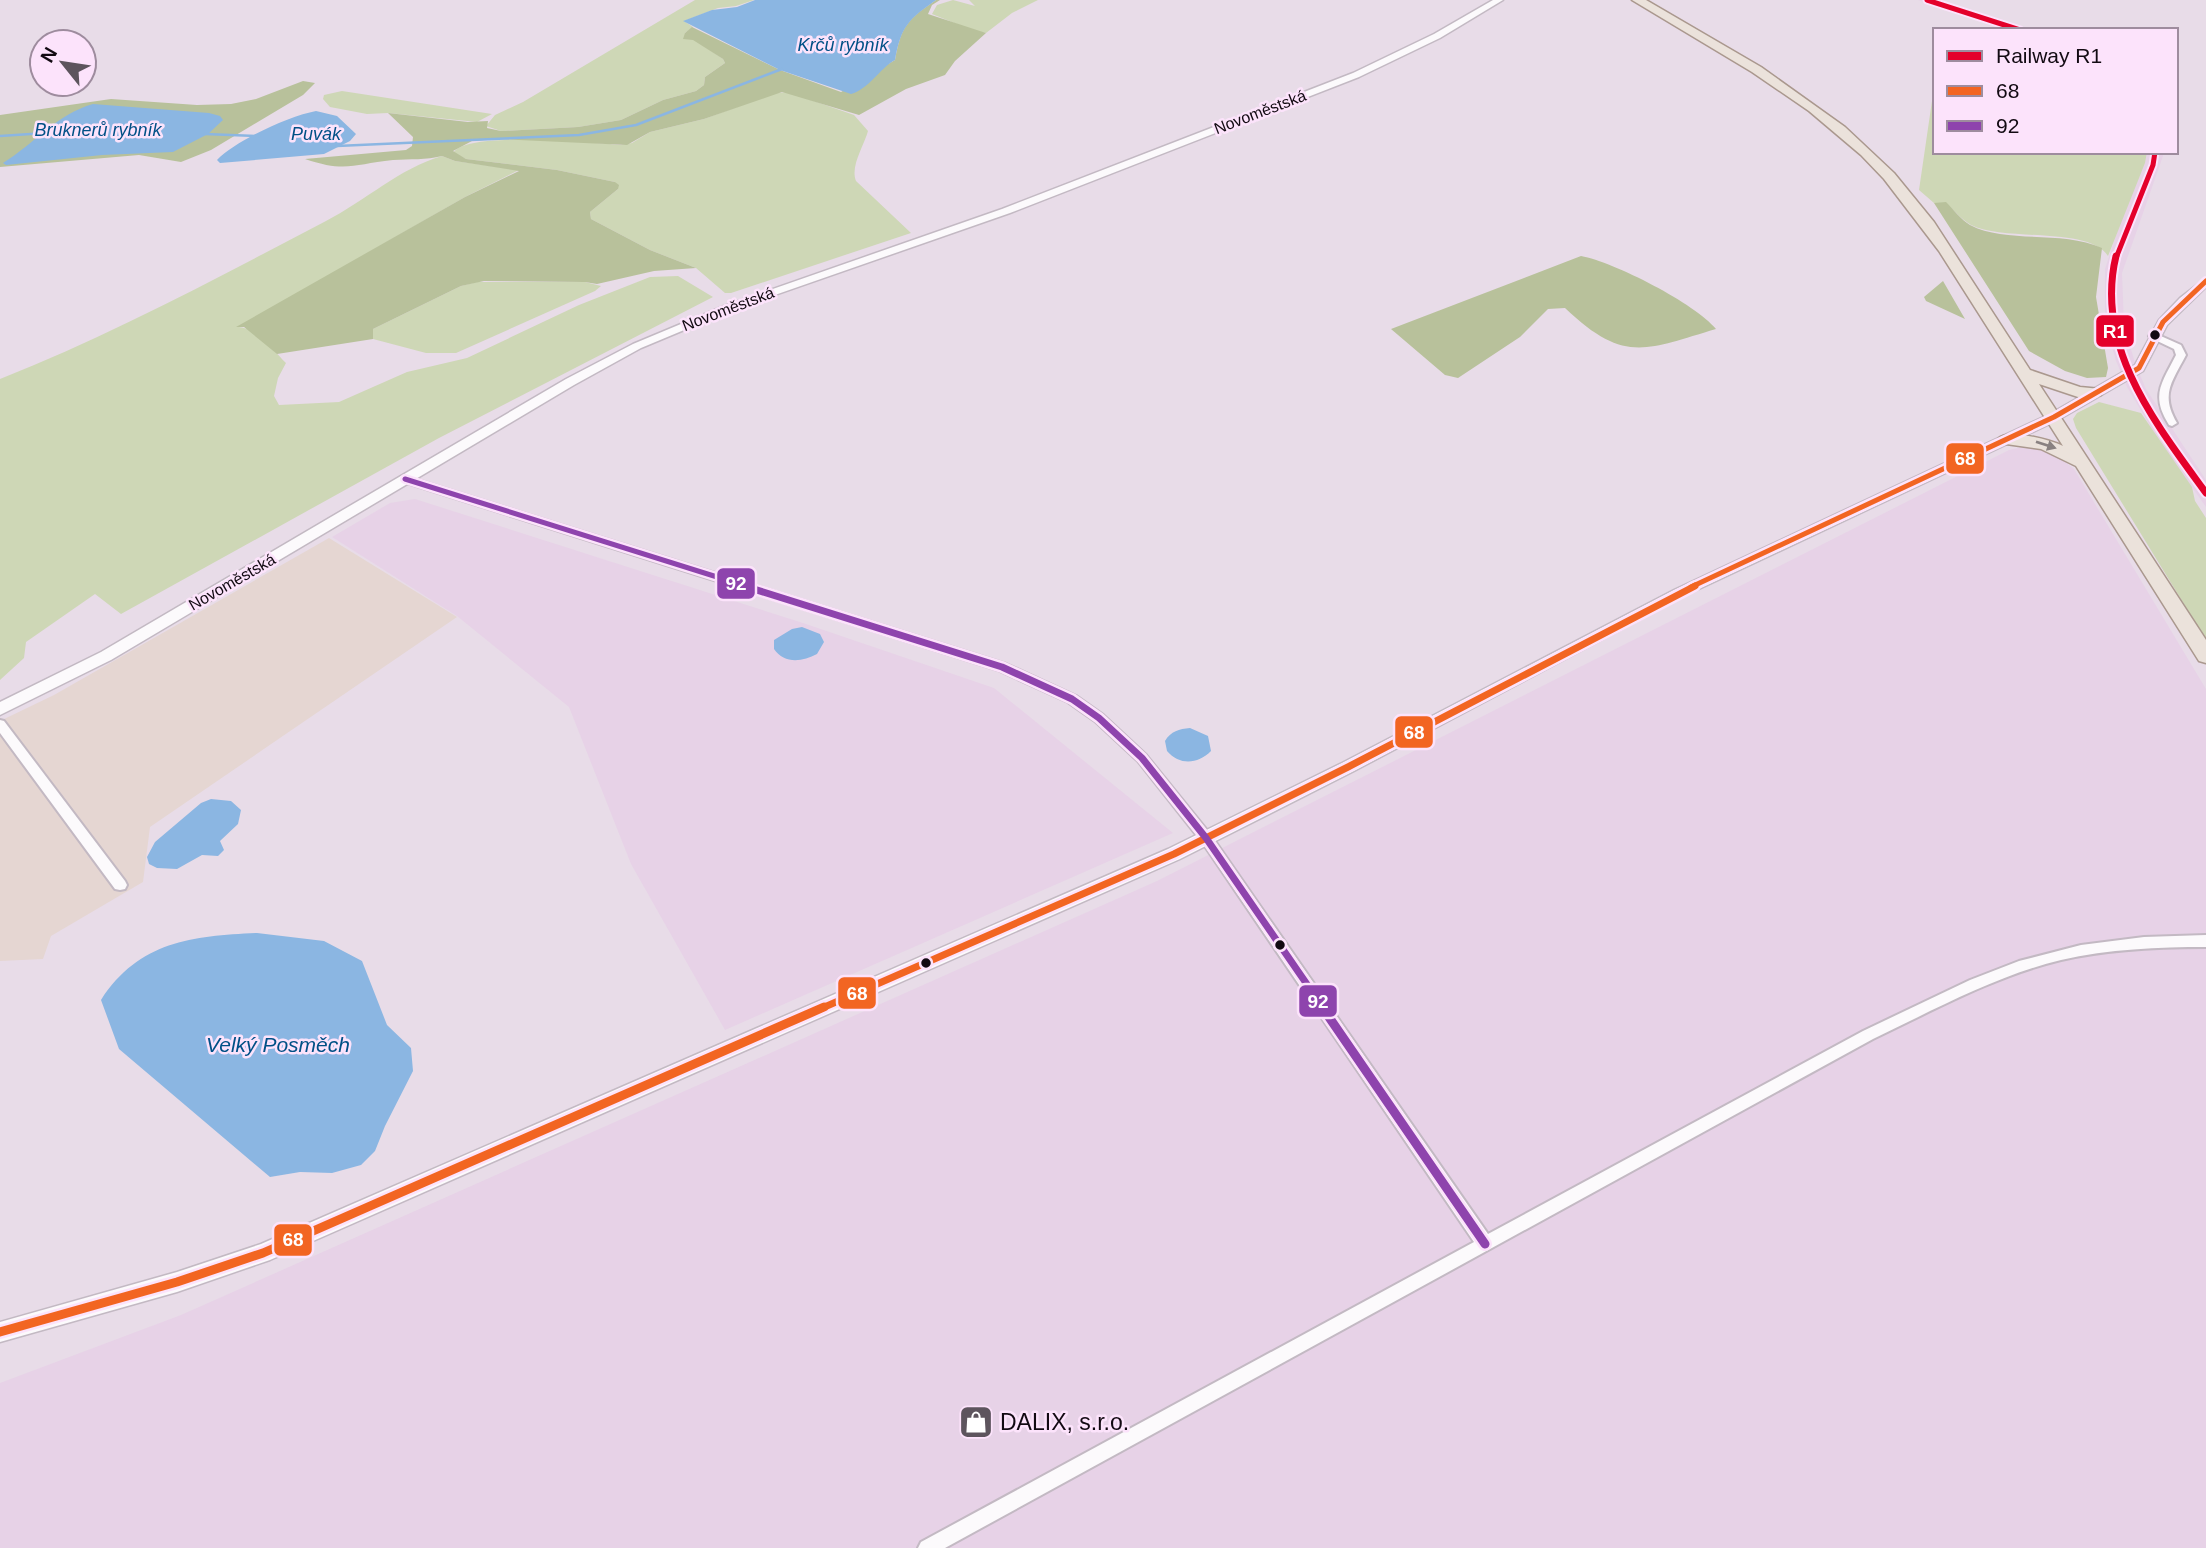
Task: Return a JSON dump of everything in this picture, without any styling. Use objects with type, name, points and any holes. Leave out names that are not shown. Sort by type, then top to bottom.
[{"type":"main road","points":[[1637,0],[1773,80],[1818,112],[1865,151],[1902,189],[1944,243],[2206,656]]},
{"type":"main road","points":[[2024,373],[2078,392],[2095,392]]},
{"type":"main road","points":[[2006,439],[2045,444],[2083,463]]},
{"type":"street","name":"Novoměstská","points":[[0,709],[106,656],[570,382],[666,333],[728,308],[1006,211],[1356,75],[1437,36],[1499,0]]},
{"type":"street","points":[[0,1332],[177,1282],[263,1253],[664,1079],[1206,838],[1360,761],[1679,593],[2054,417],[2139,368],[2146,361],[2154,336],[2182,301],[2206,281]]},
{"type":"street","points":[[2154,336],[2178,347],[2180,355],[2162,388],[2162,404],[2172,423]]},
{"type":"street","points":[[405,479],[990,663],[1033,679],[1072,699],[1099,718],[1142,758],[1206,838],[1485,1244]]},
{"type":"street","points":[[0,724],[120,885]]},
{"type":"street","points":[[927,1548],[1868,1035],[2008,971],[2043,959],[2085,950],[2206,942]]},
{"type":"shaded area","points":[[1918,0],[1936,0],[2021,28],[2006,28]]},
{"type":"shaded area","points":[[2147,154],[2163,154],[2122,273],[2124,324],[2146,389],[2206,480],[2206,507],[2161,444],[2127,387],[2116,361],[2105,321],[2105,269],[2120,223]]},
{"type":"shaded area","points":[[2022,447],[2041,450],[2060,458],[2074,469],[2206,689],[2206,1548],[0,1548],[0,1383],[181,1315],[1157,881],[2009,450]]},
{"type":"shaded area","points":[[415,499],[803,623],[994,688],[1173,833],[725,1030],[631,864],[569,707],[457,616],[332,537],[390,503]]},
{"type":"shaded area","points":[[329,538],[457,617],[150,827],[143,882],[51,936],[43,959],[0,961],[0,721],[54,695]]},
{"type":"green space","points":[[695,0],[754,0],[718,8],[684,21],[693,27],[685,33],[725,63],[705,77],[704,85],[696,91],[663,100],[621,120],[578,127],[501,131],[486,126],[495,115],[523,102]]},
{"type":"green space","points":[[936,0],[940,0],[932,5],[928,14],[986,33],[955,61],[945,75],[906,89],[859,115],[782,92],[704,119],[650,132],[627,145],[496,139],[472,141],[453,151],[466,159],[557,170],[615,182],[619,185],[618,189],[590,212],[591,219],[650,250],[696,268],[654,271],[597,284],[484,281],[461,286],[373,329],[373,339],[277,354],[244,327],[236,327],[465,197],[519,171],[455,161],[442,156],[341,167],[305,159],[406,150],[412,146],[413,137],[388,113],[468,122],[488,121],[487,128],[501,131],[578,127],[621,120],[663,100],[696,91],[704,85],[705,77],[725,63],[693,40],[683,39],[692,27],[780,70],[841,92],[895,60],[907,24]]},
{"type":"green space","points":[[953,0],[975,6],[969,0],[1038,0],[1012,13],[986,33],[932,14],[937,5]]},
{"type":"green space","points":[[303,81],[315,83],[303,95],[211,150],[181,162],[139,155],[0,167],[0,115],[111,99],[197,105],[231,104],[256,99]]},
{"type":"green space","points":[[342,91],[492,114],[477,122],[388,113],[367,114],[330,107],[323,99],[324,95]]},
{"type":"green space","points":[[788,92],[854,115],[868,131],[856,163],[856,181],[911,233],[731,293],[725,293],[696,268],[650,250],[591,219],[590,212],[618,189],[615,182],[557,170],[466,159],[453,153],[463,146],[504,140],[621,145],[632,143],[650,132],[704,119],[775,93]]},
{"type":"green space","points":[[1933,94],[1933,154],[2147,154],[2108,256],[2098,247],[2083,241],[2065,237],[2004,233],[1971,225],[1946,203],[1934,203],[1919,190]]},
{"type":"green space","points":[[442,156],[455,161],[519,170],[465,197],[239,327],[252,331],[286,363],[278,378],[274,396],[279,405],[339,402],[407,372],[467,358],[579,305],[650,277],[678,276],[713,297],[439,438],[121,614],[95,594],[26,642],[24,658],[0,680],[0,379],[165,304],[326,221],[412,168]]},
{"type":"green space","points":[[1946,202],[1967,223],[1984,231],[2070,239],[2102,248],[2096,297],[2108,368],[2106,377],[2087,378],[2065,371],[2029,351],[1934,203]]},
{"type":"green space","points":[[1581,256],[1613,266],[1653,285],[1691,308],[1716,329],[1671,342],[1636,347],[1620,345],[1604,338],[1565,308],[1548,309],[1520,337],[1458,378],[1445,375],[1391,329]]},
{"type":"green space","points":[[1943,281],[1965,319],[1926,301],[1924,297]]},
{"type":"green space","points":[[477,282],[585,282],[601,286],[456,353],[426,353],[373,339],[373,329],[461,286]]},
{"type":"green space","points":[[2099,402],[2141,413],[2192,487],[2195,501],[2206,518],[2206,640],[2076,428],[2073,419],[2077,413]]},
{"type":"water","name":"Krčů rybník","points":[[755,0],[936,0],[919,13],[903,31],[895,60],[863,88],[851,94],[780,70],[683,21],[712,10],[737,7]]},
{"type":"water","name":"Bruknerů rybník","points":[[93,104],[209,113],[220,116],[223,120],[208,134],[173,152],[102,155],[6,165],[3,163],[57,122]]},
{"type":"water","name":"Puvák","points":[[316,111],[337,116],[356,134],[350,141],[324,154],[220,163],[217,160],[236,145],[263,130]]},
{"type":"water","points":[[802,627],[820,634],[824,642],[817,654],[794,660],[778,654],[774,649],[774,640],[792,629]]},
{"type":"water","points":[[1190,728],[1208,736],[1211,751],[1200,759],[1189,762],[1172,756],[1167,751],[1165,741],[1176,731]]},
{"type":"water","points":[[211,799],[231,801],[241,810],[238,824],[220,841],[224,850],[218,856],[202,855],[177,869],[157,868],[149,864],[147,857],[155,842],[201,803]]},
{"type":"water","name":"Velký Posměch","points":[[257,933],[324,941],[362,961],[387,1025],[411,1048],[413,1071],[375,1151],[361,1165],[332,1173],[300,1172],[270,1177],[119,1049],[101,1000],[132,965],[169,945],[211,936]]},
{"type":"waterway","points":[[337,146],[579,135],[636,125],[782,69]]},
{"type":"waterway","points":[[0,136],[46,133]]},
{"type":"waterway","points":[[205,134],[259,136]]},
{"type":"rail line","name":"R1","points":[[1927,0],[2014,28]]},
{"type":"rail line","name":"R1","points":[[2155,154],[2153,165],[2116,257],[2111,302],[2115,332],[2137,390],[2206,493]]},
{"type":"transit line","name":"68","points":[[0,1332],[177,1282],[263,1253],[1174,854],[1348,767],[1679,593],[2054,417],[2139,368],[2163,322],[2206,281]]},
{"type":"transit line","name":"92","points":[[405,479],[1002,667],[1072,699],[1099,718],[1142,758],[1206,838],[1485,1244]]},
{"type":"place","name":"DALIX, s.r.o.","points":[[976,1422]]}]
